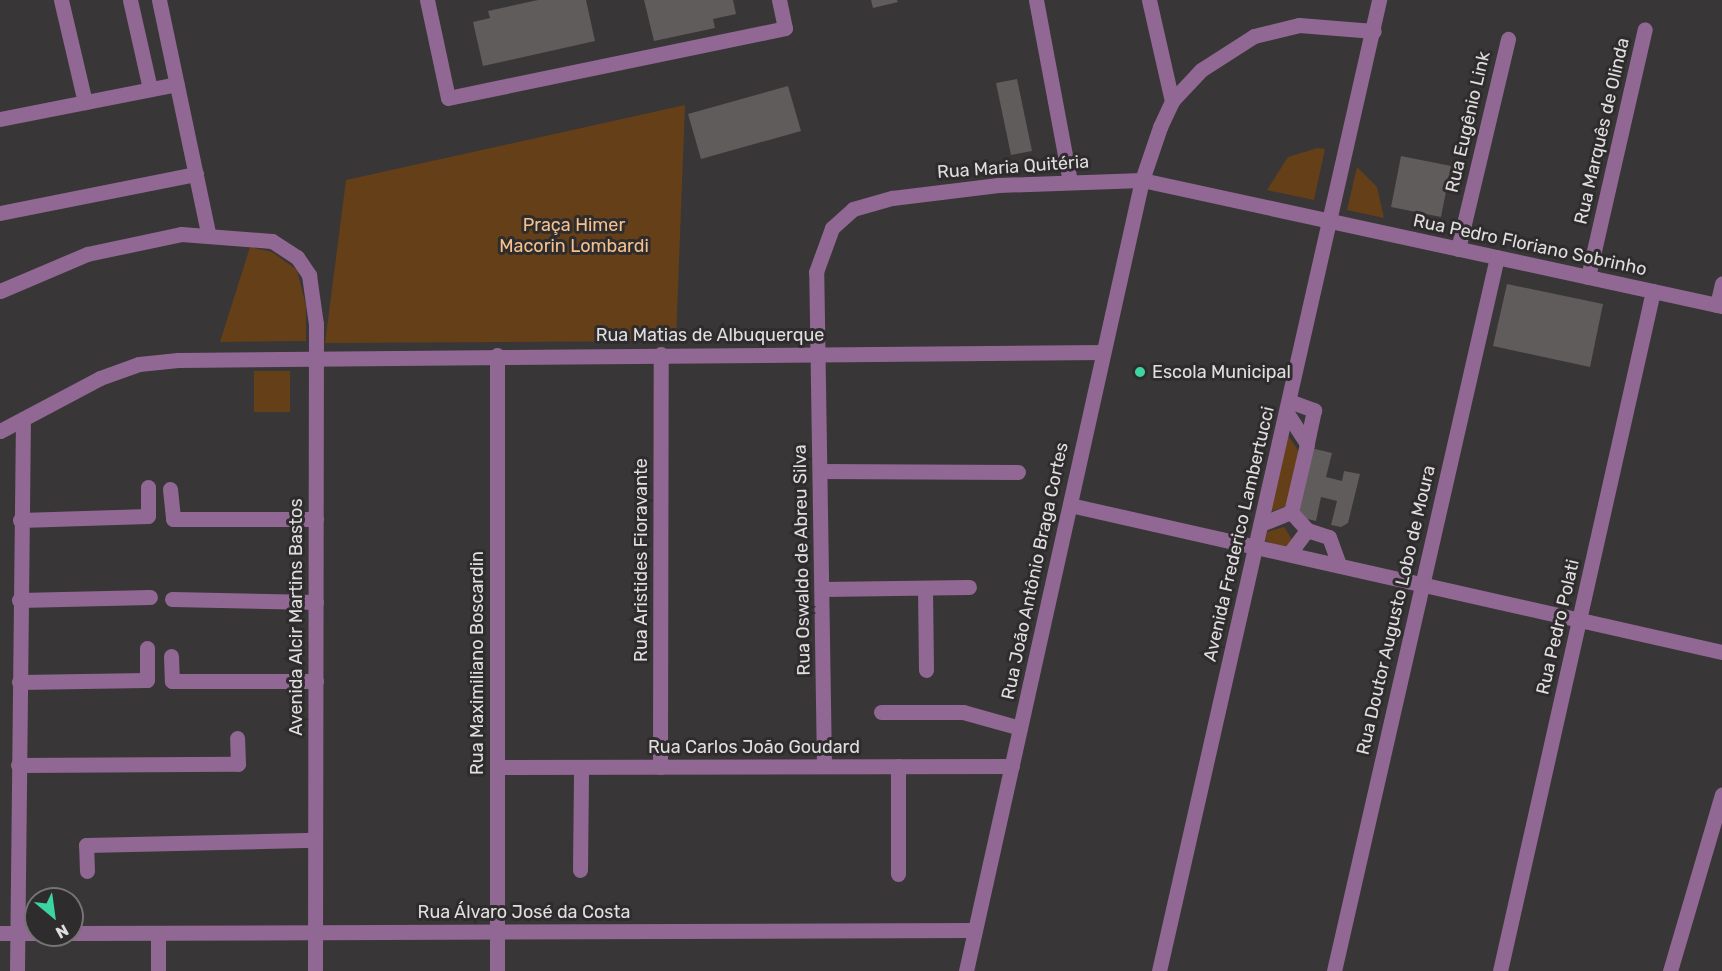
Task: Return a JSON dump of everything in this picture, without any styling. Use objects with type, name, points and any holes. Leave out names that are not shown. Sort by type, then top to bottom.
[{"type":"street","points":[[61,0],[85,102]]},
{"type":"street","points":[[130,0],[150,89]]},
{"type":"street","points":[[0,291],[95,252],[162,236],[208,233],[159,0]]},
{"type":"street","points":[[427,0],[448,98],[785,28],[778,0]]},
{"type":"street","points":[[1036,0],[1070,181]]},
{"type":"street","points":[[1149,0],[1172,101]]},
{"type":"street","name":"Avenida Frederico Lambertucci","points":[[1159,971],[1380,0]]},
{"type":"street","points":[[1172,101],[1219,55],[1254,36],[1299,25],[1374,31]]},
{"type":"street","name":"Rua Marquês de Olinda","points":[[1588,277],[1645,29]]},
{"type":"street","name":"Rua Eugênio Link","points":[[1458,249],[1508,39]]},
{"type":"street","points":[[0,119],[177,84]]},
{"type":"street","name":"Rua João Antônio Braga Cortes","points":[[966,971],[1142,180],[1172,101]]},
{"type":"street","points":[[0,213],[196,174]]},
{"type":"street","name":"Rua Maria Quitéria","points":[[819,354],[819,254],[831,228],[853,209],[892,198],[1070,181],[1142,180],[1331,221]]},
{"type":"street","name":"Rua Pedro Floriano Sobrinho","points":[[1331,221],[1720,306]]},
{"type":"street","name":"Avenida Alcir Martins Bastos","points":[[208,233],[272,241],[304,265],[314,299],[316,356],[315,971]]},
{"type":"street","name":"Rua Doutor Augusto Lobo de Moura","points":[[1334,971],[1497,257]]},
{"type":"street","points":[[1720,306],[1722,284]]},
{"type":"street","name":"Rua Pedro Polati","points":[[1500,971],[1653,291]]},
{"type":"street","name":"Rua Matias de Albuquerque","points":[[0,431],[100,378],[139,364],[316,356],[1103,352]]},
{"type":"street","name":"Rua Aristides Fioravante","points":[[660,767],[661,354]]},
{"type":"street","name":"Rua Oswaldo de Abreu Silva","points":[[819,354],[824,766]]},
{"type":"street","name":"Rua Maximiliano Boscardin","points":[[497,355],[497,971]]},
{"type":"street","points":[[1288,407],[1307,444]]},
{"type":"street","points":[[1288,407],[1315,412],[1291,512]]},
{"type":"street","points":[[17,971],[19,600],[23,418]]},
{"type":"street","points":[[820,471],[1018,472]]},
{"type":"street","points":[[20,520],[148,516],[147,487]]},
{"type":"street","points":[[170,489],[173,519],[316,519]]},
{"type":"street","points":[[1070,504],[1722,652]]},
{"type":"street","points":[[1291,512],[1307,530],[1329,537],[1339,565]]},
{"type":"street","points":[[1261,524],[1291,512]]},
{"type":"street","points":[[1289,554],[1307,530]]},
{"type":"street","points":[[822,590],[969,587]]},
{"type":"street","points":[[925,588],[926,670]]},
{"type":"street","points":[[19,600],[150,597]]},
{"type":"street","points":[[172,599],[316,602]]},
{"type":"street","points":[[19,682],[147,680],[147,648]]},
{"type":"street","points":[[171,656],[172,681],[316,681]]},
{"type":"street","points":[[881,712],[963,712],[1020,728]]},
{"type":"street","points":[[18,765],[238,764],[237,738]]},
{"type":"street","points":[[898,766],[898,874]]},
{"type":"street","name":"Rua Carlos João Goudard","points":[[497,767],[1012,766]]},
{"type":"street","points":[[580,870],[581,767]]},
{"type":"street","points":[[1670,971],[1722,794]]},
{"type":"street","points":[[87,871],[86,845],[315,840]]},
{"type":"street","name":"Rua Álvaro José da Costa","points":[[84,933],[975,930]]},
{"type":"street","points":[[0,933],[24,933]]},
{"type":"street","points":[[158,933],[158,971]]},
{"type":"green space","name":"Praça Himer Macorin Lombardi","points":[[685,105],[676,341],[325,343],[346,180]]},
{"type":"green space","points":[[1317,148],[1325,149],[1314,200],[1267,190],[1288,157]]},
{"type":"green space","points":[[1357,167],[1377,187],[1384,218],[1347,210]]},
{"type":"green space","points":[[250,247],[272,252],[297,270],[306,306],[306,341],[220,342]]},
{"type":"green space","points":[[254,371],[290,371],[290,412],[254,412]]},
{"type":"green space","points":[[1285,431],[1300,453],[1289,505],[1270,512]]},
{"type":"green space","points":[[1284,527],[1293,541],[1288,549],[1266,541],[1263,533]]},
{"type":"building","points":[[538,0],[586,0],[595,41],[483,66],[473,22],[490,18],[488,11]]},
{"type":"building","points":[[644,0],[733,0],[736,14],[713,19],[715,28],[654,41]]},
{"type":"building","points":[[871,0],[897,0],[898,2],[873,8]]},
{"type":"building","points":[[1017,79],[1032,151],[1011,155],[996,83]]},
{"type":"building","points":[[788,86],[801,131],[701,159],[688,114]]},
{"type":"building","points":[[1401,156],[1451,166],[1441,217],[1391,207]]},
{"type":"building","points":[[1507,284],[1603,304],[1590,367],[1493,346]]},
{"type":"building","points":[[1311,448],[1332,453],[1326,477],[1342,481],[1344,471],[1360,474],[1348,523],[1341,527],[1331,525],[1337,501],[1321,497],[1316,521],[1295,516]]},
{"type":"place","name":"Escola Municipal","points":[[1140,372]]}]
